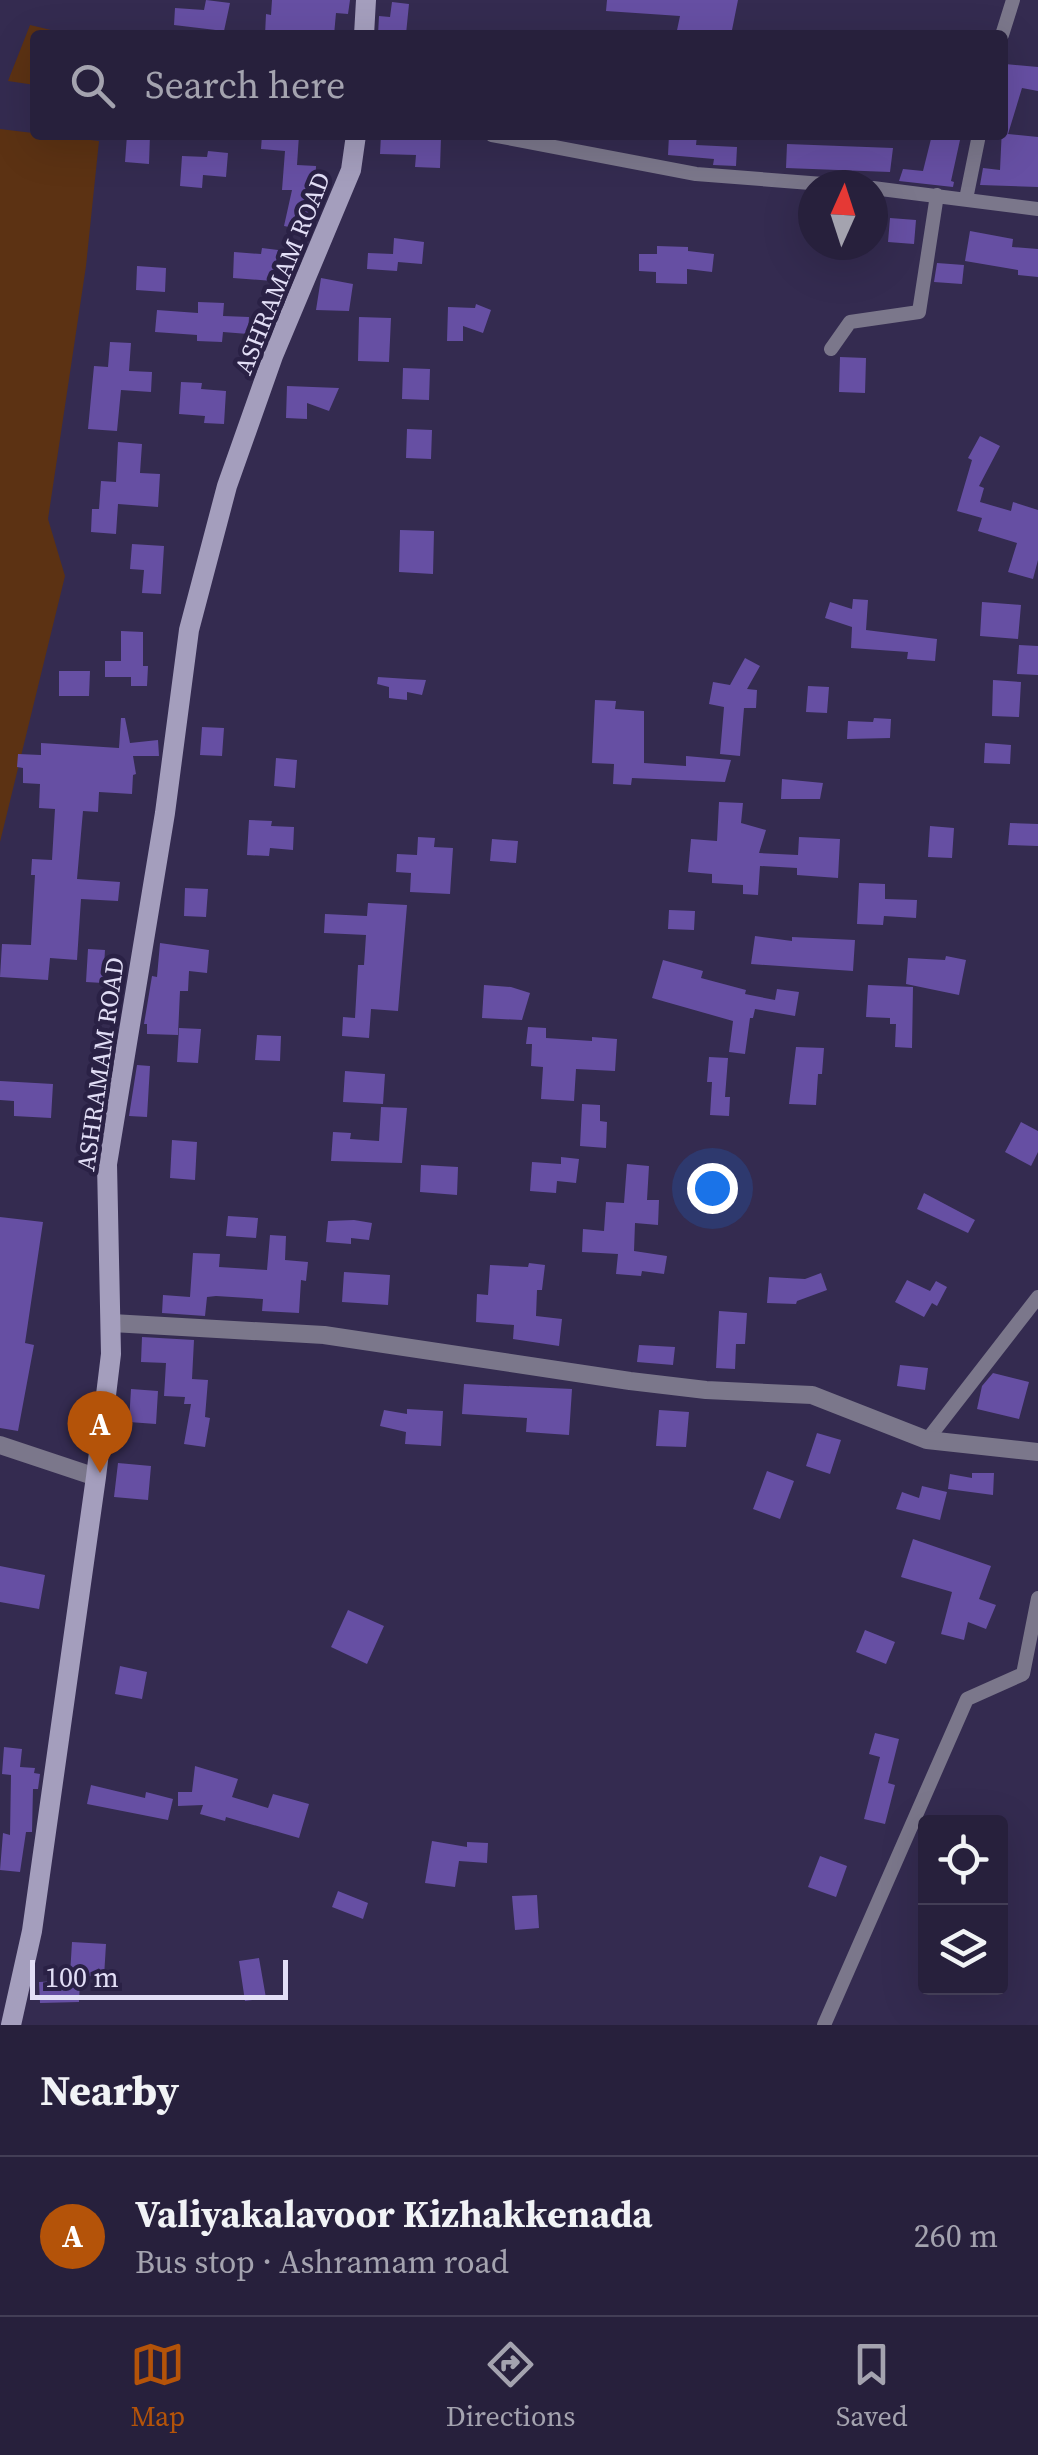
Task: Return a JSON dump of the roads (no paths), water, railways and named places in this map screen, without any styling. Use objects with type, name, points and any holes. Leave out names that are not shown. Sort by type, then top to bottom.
[{"type":"main road","points":[[364,30],[366,0]]},
{"type":"main road","name":"ASHRAMAM ROAD","points":[[11,2025],[32,1931],[96,1477],[112,1322],[108,1164],[165,813],[190,630],[228,486],[273,356],[351,170],[355,140]]},
{"type":"street","points":[[1003,30],[1012,0]]},
{"type":"street","points":[[518,140],[696,174],[798,182]]},
{"type":"street","points":[[966,199],[978,140]]},
{"type":"street","points":[[888,190],[1038,210]]},
{"type":"street","points":[[831,349],[850,322],[919,312],[937,195]]},
{"type":"street","points":[[927,1440],[1038,1297]]},
{"type":"street","points":[[112,1322],[324,1334],[630,1381],[706,1390],[812,1395],[927,1440],[1038,1452]]},
{"type":"street","points":[[0,1445],[96,1477]]},
{"type":"street","points":[[824,2025],[967,1698],[1024,1674],[1038,1598]]},
{"type":"place","name":"Valiyakalavoor Kizhakkenada","points":[[100,1473]]}]
